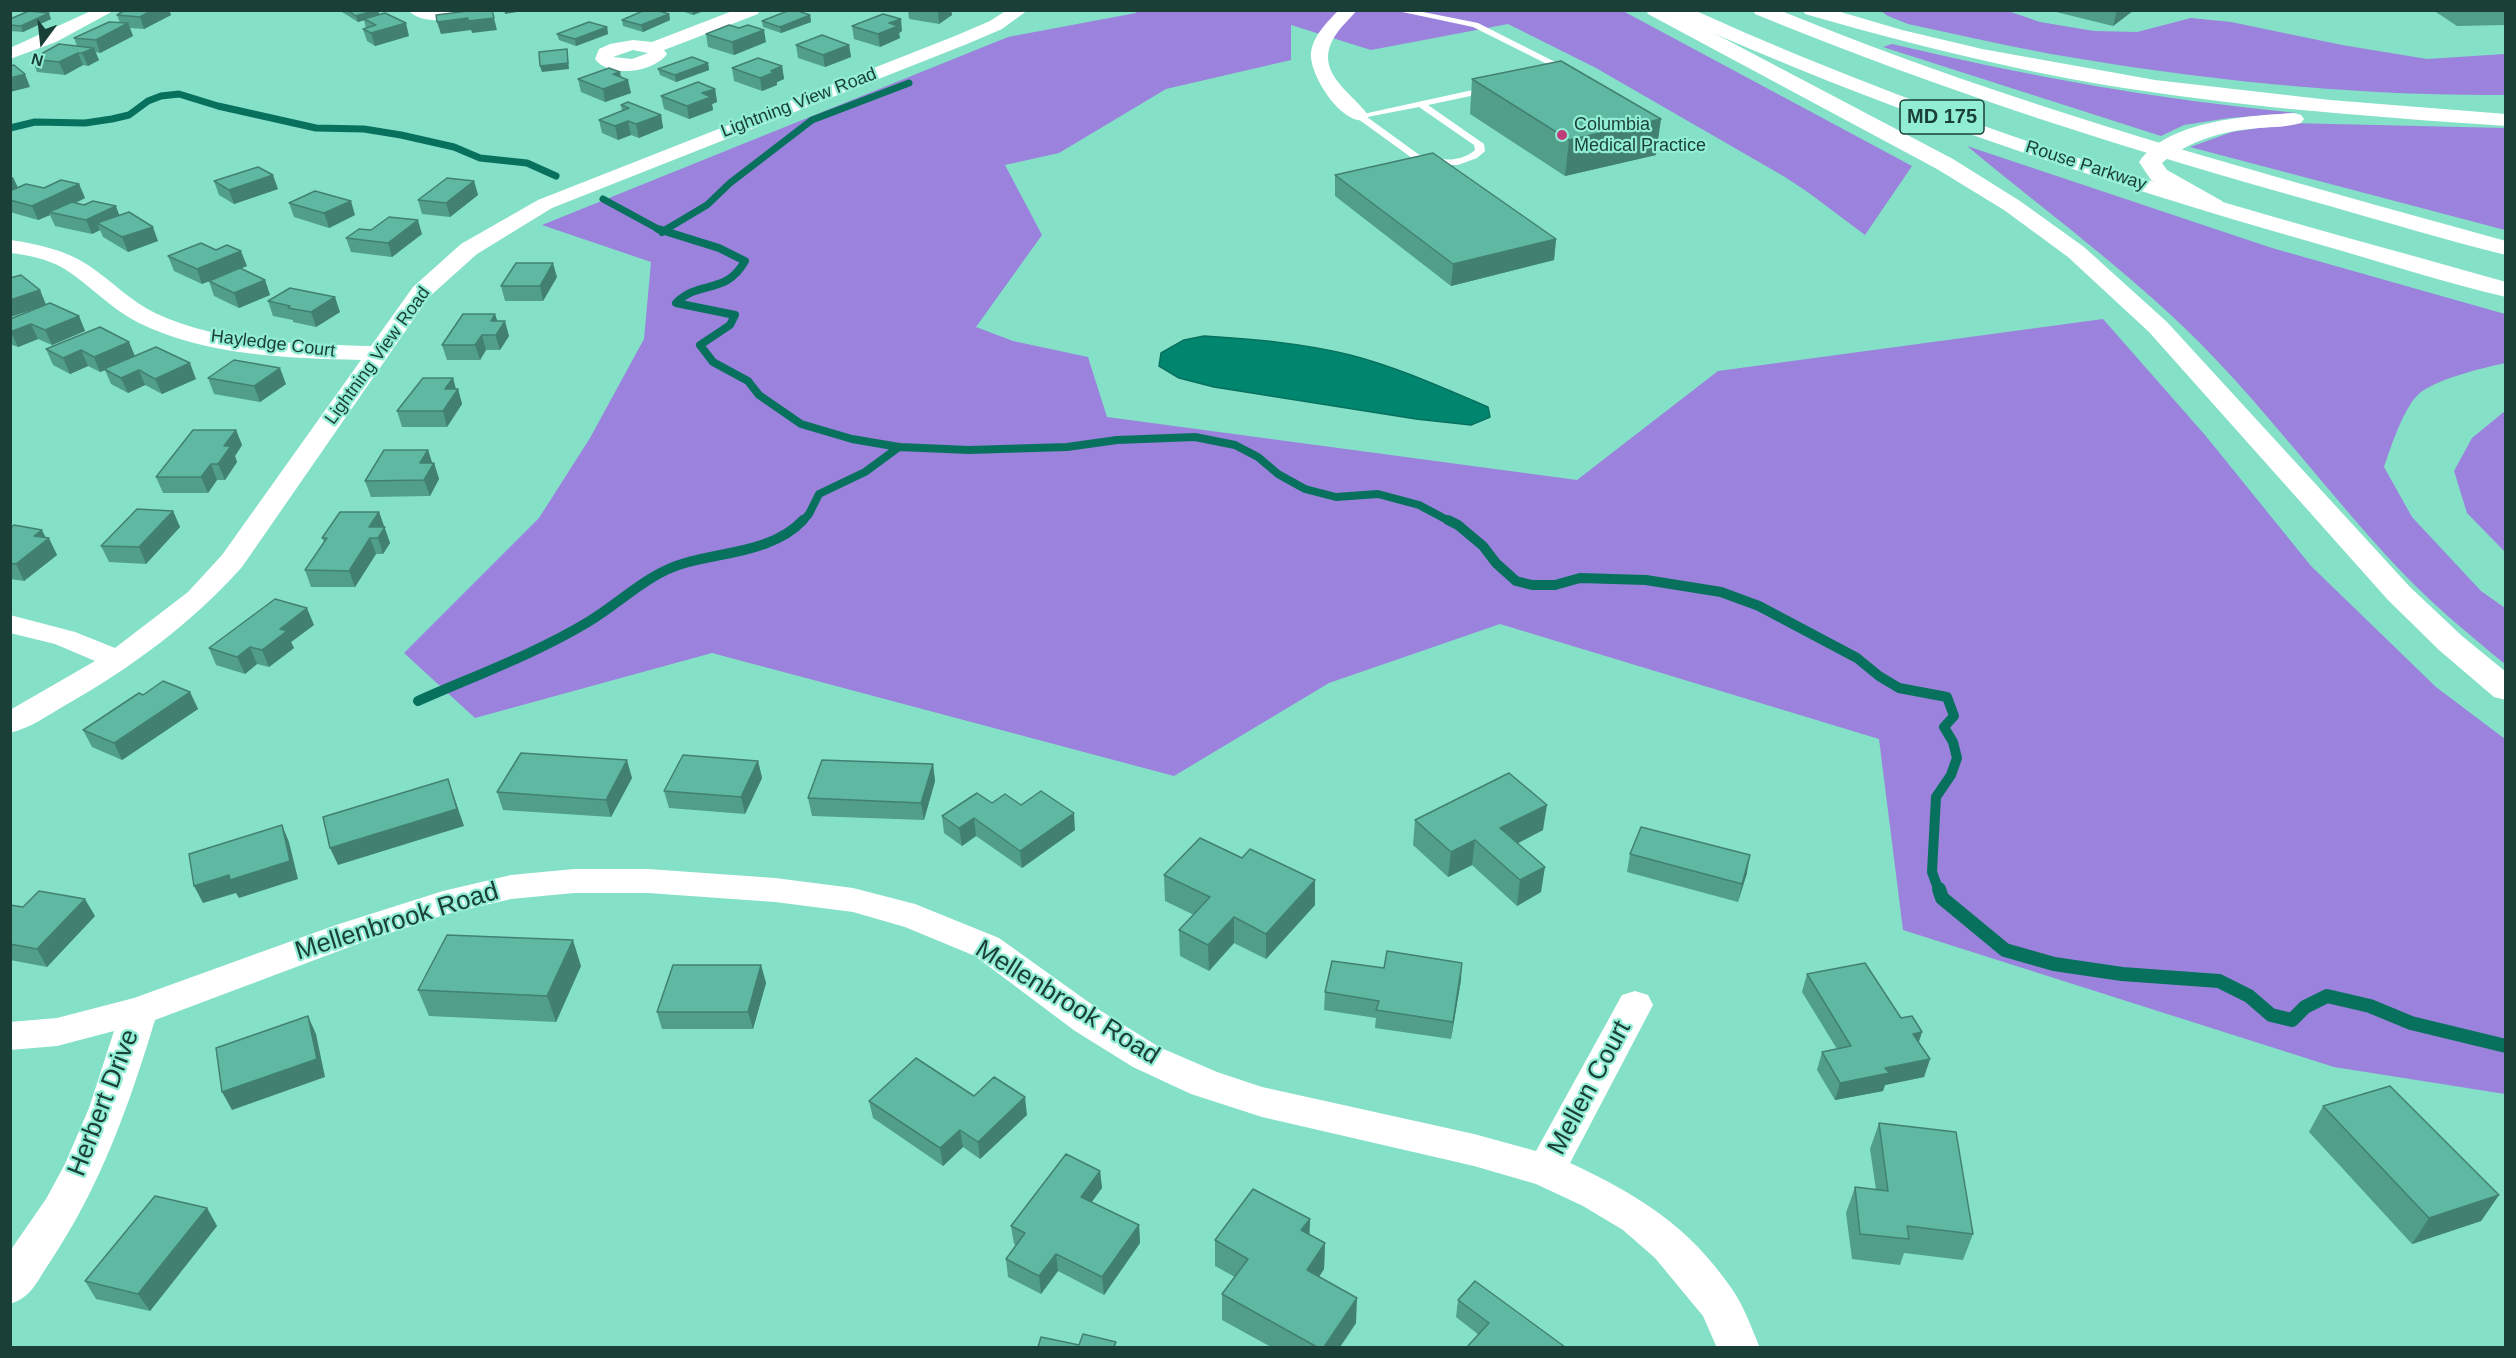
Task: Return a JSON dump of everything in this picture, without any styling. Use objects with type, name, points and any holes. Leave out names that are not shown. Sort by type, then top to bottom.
[{"type":"main road","points":[[1655,10],[1950,167],[2023,213],[2103,274],[2147,315],[2192,363],[2341,534],[2395,592],[2448,643],[2505,690]]},
{"type":"main road","name":"Rouse Parkway","points":[[1677,10],[1749,43],[1929,112],[2113,176],[2505,290]]},
{"type":"main road","name":"Rouse Parkway","points":[[1762,10],[1907,68],[2061,121],[2505,248]]},
{"type":"main road","points":[[1812,10],[1950,48],[2131,83],[2321,107],[2505,121]]},
{"type":"main road","points":[[2214,206],[2158,175],[2150,162],[2161,151],[2183,138],[2213,128],[2252,122],[2301,118],[2505,121]]},
{"type":"street","points":[[10,54],[50,38],[106,10]]},
{"type":"street","points":[[416,10],[422,14],[435,15],[456,10]]},
{"type":"street","points":[[654,48],[752,10]]},
{"type":"street","name":"Lightning View Road","points":[[10,723],[49,702],[116,659],[165,626],[200,597],[232,561],[421,292],[469,249],[545,204],[962,40],[996,25],[1020,10]]},
{"type":"street","points":[[1349,10],[1324,37],[1320,50],[1320,66],[1336,95],[1359,117]]},
{"type":"street","name":"Hayledge Court","points":[[10,246],[26,248],[72,264],[121,302],[146,317],[171,327],[253,345],[306,351],[378,353]]},
{"type":"street","points":[[10,624],[65,638],[116,659]]},
{"type":"street","name":"Mellenbrook Road","points":[[10,1036],[57,1032],[138,1011],[348,934],[443,903],[511,886],[574,881],[648,881],[775,890],[853,900],[915,917],[987,947],[1088,1022],[1136,1051],[1204,1083],[1262,1102],[1474,1150],[1546,1170],[1597,1194],[1637,1218],[1670,1245],[1718,1303],[1739,1347]]},
{"type":"street","name":"Mellen Court","points":[[1546,1170],[1635,1005]]},
{"type":"street","name":"Herbert Drive","points":[[10,1286],[42,1239],[85,1165],[115,1090],[138,1011]]},
{"type":"lane","points":[[1397,10],[1475,25],[1570,72],[1559,75]]},
{"type":"lane","points":[[1359,117],[1502,86]]},
{"type":"lane","points":[[1359,117],[1415,156],[1425,159],[1454,162],[1480,151],[1479,144],[1420,103]]},
{"type":"shaded area","points":[[1137,11],[1623,11],[1912,166],[1865,235],[1785,177],[1596,68],[1508,24],[1371,50],[1291,25],[1291,60],[1166,89],[1059,153],[1005,165],[1042,235],[976,327],[1013,341],[1088,357],[1107,417],[1577,480],[1718,371],[2103,319],[2205,435],[2311,566],[2436,687],[2505,739],[2505,1094],[2334,1067],[1903,930],[1879,739],[1500,624],[1329,683],[1174,776],[712,653],[475,718],[404,653],[539,518],[590,438],[644,339],[651,262],[542,225],[1008,37]]},
{"type":"shaded area","points":[[1881,11],[2008,11],[2040,22],[2094,31],[2137,32],[2191,18],[2231,22],[2342,45],[2427,59],[2505,54],[2505,95],[2391,93],[2278,85],[2164,72],[2051,54],[1908,24]]},
{"type":"shaded area","points":[[1892,44],[2094,86],[2297,113],[2229,118],[2184,125],[2161,136],[1883,47]]},
{"type":"shaded area","points":[[2290,123],[2505,128],[2505,230],[2190,147],[2232,132]]},
{"type":"shaded area","points":[[1967,146],[2272,248],[2505,314],[2505,363],[2451,378],[2421,392],[2404,416],[2384,467],[2412,517],[2481,591],[2505,608],[2505,664],[2423,593],[2397,567],[2225,369],[2172,316],[2144,290]]},
{"type":"shaded area","points":[[1204,336],[1296,345],[1368,360],[1420,378],[1488,407],[1490,417],[1471,425],[1416,419],[1214,387],[1179,378],[1159,366],[1161,353],[1184,340]]},
{"type":"shaded area","points":[[2505,411],[2505,552],[2467,513],[2454,471],[2472,438]]},
{"type":"building","points":[[125,10],[152,10],[140,17],[117,15]]},
{"type":"building","points":[[347,10],[376,10],[356,16]]},
{"type":"building","points":[[492,10],[494,18],[468,21],[468,18],[437,22],[436,15]]},
{"type":"building","points":[[645,10],[656,10],[669,14],[641,25],[622,20]]},
{"type":"building","points":[[790,10],[810,15],[780,27],[762,21]]},
{"type":"building","points":[[29,11],[49,13],[21,26],[10,25],[10,19]]},
{"type":"building","points":[[385,13],[406,23],[371,33],[363,29],[376,25],[364,19]]},
{"type":"building","points":[[883,14],[901,19],[889,23],[898,26],[878,34],[852,26]]},
{"type":"building","points":[[109,22],[128,23],[96,40],[74,38]]},
{"type":"building","points":[[589,22],[607,27],[575,39],[557,34]]},
{"type":"building","points":[[729,25],[739,28],[748,25],[764,30],[732,42],[706,34]]},
{"type":"building","points":[[822,35],[849,45],[823,55],[796,45]]},
{"type":"building","points":[[59,44],[94,48],[59,62],[32,59]]},
{"type":"building","points":[[567,49],[568,63],[540,66],[539,52]]},
{"type":"building","points":[[692,57],[708,63],[675,75],[658,69]]},
{"type":"building","points":[[758,58],[782,66],[771,71],[775,72],[760,78],[732,68]]},
{"type":"building","points":[[1561,61],[1661,119],[1569,140],[1472,79]]},
{"type":"building","points":[[14,65],[25,74],[10,78],[10,66]]},
{"type":"building","points":[[609,68],[620,72],[613,74],[628,80],[603,89],[578,79]]},
{"type":"building","points":[[698,82],[715,89],[702,93],[711,97],[687,106],[661,96]]},
{"type":"building","points":[[628,102],[661,115],[636,124],[628,121],[615,126],[599,120],[629,108],[621,105]]},
{"type":"building","points":[[1433,153],[1556,239],[1453,264],[1335,175]]},
{"type":"building","points":[[258,167],[273,175],[229,190],[214,181]]},
{"type":"building","points":[[447,178],[474,181],[446,203],[418,200]]},
{"type":"building","points":[[61,180],[79,184],[32,206],[10,200],[10,191],[26,184],[44,188]]},
{"type":"building","points":[[315,191],[351,201],[324,213],[289,203]]},
{"type":"building","points":[[93,201],[116,206],[86,220],[49,212],[72,202],[84,205]]},
{"type":"building","points":[[129,212],[153,227],[122,237],[97,223]]},
{"type":"building","points":[[389,217],[418,220],[388,243],[346,238],[359,229],[371,230]]},
{"type":"building","points":[[201,243],[216,250],[227,245],[241,251],[197,269],[168,256]]},
{"type":"building","points":[[516,263],[553,263],[540,286],[501,286]]},
{"type":"building","points":[[240,268],[265,280],[234,293],[209,281]]},
{"type":"building","points":[[21,275],[40,290],[10,300],[10,278]]},
{"type":"building","points":[[290,288],[335,297],[311,312],[288,308],[290,306],[268,301]]},
{"type":"building","points":[[50,303],[79,316],[45,330],[31,324],[10,332],[10,319]]},
{"type":"building","points":[[463,314],[495,314],[491,321],[505,321],[496,335],[482,335],[475,345],[442,345]]},
{"type":"building","points":[[100,327],[129,342],[94,357],[81,350],[63,358],[46,349]]},
{"type":"building","points":[[156,347],[190,363],[155,379],[139,370],[121,378],[104,369]]},
{"type":"building","points":[[234,360],[280,368],[254,386],[208,378]]},
{"type":"building","points":[[423,378],[453,378],[445,389],[458,389],[443,411],[397,411]]},
{"type":"building","points":[[193,430],[236,430],[224,446],[231,446],[218,464],[211,464],[201,477],[156,477]]},
{"type":"building","points":[[384,450],[428,450],[420,463],[434,463],[424,480],[365,481]]},
{"type":"building","points":[[137,509],[173,511],[139,547],[101,546]]},
{"type":"building","points":[[340,512],[379,512],[369,527],[385,527],[378,538],[370,538],[349,571],[305,570],[327,538],[322,538]]},
{"type":"building","points":[[14,525],[42,530],[34,536],[49,538],[16,564],[10,563],[10,528]]},
{"type":"building","points":[[275,599],[307,608],[280,629],[287,631],[262,650],[250,647],[237,657],[209,648]]},
{"type":"building","points":[[163,681],[190,692],[114,743],[83,730],[139,693],[143,695]]},
{"type":"building","points":[[521,753],[627,760],[606,800],[497,792]]},
{"type":"building","points":[[683,755],[758,761],[741,797],[664,791]]},
{"type":"building","points":[[822,760],[933,764],[921,803],[808,798]]},
{"type":"building","points":[[1509,773],[1547,805],[1500,828],[1545,867],[1520,880],[1475,840],[1451,852],[1415,820]]},
{"type":"building","points":[[448,779],[457,809],[330,848],[323,817]]},
{"type":"building","points":[[1041,791],[1074,813],[1020,851],[974,818],[959,828],[942,816],[977,793],[992,803],[1005,794],[1021,805]]},
{"type":"building","points":[[282,825],[290,861],[230,880],[229,875],[194,886],[189,854]]},
{"type":"building","points":[[1641,827],[1750,855],[1742,884],[1630,854]]},
{"type":"building","points":[[1200,838],[1242,858],[1250,849],[1315,880],[1266,934],[1234,917],[1208,945],[1179,930],[1210,897],[1164,875]]},
{"type":"building","points":[[39,891],[85,899],[37,949],[10,944],[10,905],[23,907]]},
{"type":"building","points":[[447,935],[573,940],[547,996],[418,990]]},
{"type":"building","points":[[1387,951],[1462,963],[1453,1022],[1376,1010],[1379,1001],[1325,992],[1332,961],[1384,968]]},
{"type":"building","points":[[1865,963],[1901,1018],[1912,1016],[1922,1032],[1913,1034],[1930,1059],[1885,1068],[1889,1073],[1840,1083],[1822,1052],[1851,1046],[1807,974]]},
{"type":"building","points":[[673,965],[761,965],[748,1012],[657,1012]]},
{"type":"building","points":[[308,1016],[317,1059],[222,1092],[216,1048]]},
{"type":"building","points":[[916,1058],[974,1096],[994,1077],[1025,1097],[978,1142],[960,1130],[940,1148],[869,1101]]},
{"type":"building","points":[[2390,1086],[2499,1195],[2429,1218],[2323,1106]]},
{"type":"building","points":[[1879,1123],[1956,1132],[1973,1234],[1907,1226],[1909,1239],[1860,1234],[1855,1187],[1888,1191]]},
{"type":"building","points":[[1066,1154],[1100,1171],[1081,1197],[1139,1225],[1102,1277],[1056,1254],[1039,1276],[1006,1259],[1025,1233],[1011,1226]]},
{"type":"building","points":[[1253,1189],[1310,1219],[1301,1230],[1325,1243],[1307,1270],[1357,1298],[1324,1347],[1317,1347],[1222,1294],[1248,1259],[1215,1240]]},
{"type":"building","points":[[155,1196],[207,1208],[138,1294],[85,1281]]},
{"type":"building","points":[[1475,1281],[1565,1347],[1467,1347],[1489,1323],[1458,1300]]},
{"type":"building","points":[[1083,1334],[1116,1342],[1114,1347],[1038,1347],[1041,1337],[1079,1345]]},
{"type":"waterway","points":[[665,230],[707,205],[730,183],[812,120],[909,83]]},
{"type":"waterway","points":[[10,128],[35,122],[85,123],[112,119],[129,115],[148,101],[161,96],[179,94],[218,106],[316,128],[364,129],[401,135],[454,147],[480,158],[527,163],[556,176]]},
{"type":"waterway","points":[[603,199],[658,229]]},
{"type":"waterway","points":[[658,229],[664,231]]},
{"type":"waterway","points":[[664,231],[668,229]]},
{"type":"waterway","points":[[664,231],[719,248],[745,261],[729,279],[694,291],[676,303],[735,315],[730,325],[700,345],[713,362],[748,381],[759,395],[801,424],[852,439],[899,447]]},
{"type":"waterway","points":[[899,447],[969,450],[1067,447],[1117,440],[1195,437],[1235,445],[1258,457],[1278,474],[1305,489],[1336,497],[1378,494],[1419,505],[1451,522]]},
{"type":"waterway","points":[[802,522],[809,514],[819,494],[865,472],[899,447]]},
{"type":"waterway","points":[[418,701],[568,634],[659,574],[685,563],[763,544],[778,538],[803,520]]},
{"type":"waterway","points":[[1448,520],[1458,525],[1483,546],[1496,563],[1516,581],[1532,585],[1555,585],[1580,578],[1646,580],[1721,592],[1759,606],[1857,658],[1879,676],[1899,688],[1947,697],[1954,716],[1944,727],[1953,742],[1957,758],[1951,775],[1936,797],[1932,872],[1939,891]]},
{"type":"waterway","points":[[1939,889],[1942,898],[2005,950],[2054,964],[2122,974],[2219,981],[2249,996],[2271,1015],[2292,1020],[2305,1007],[2327,996],[2370,1006],[2411,1023],[2506,1046]]},
{"type":"place","name":"Columbia Medical Practice","points":[[1562,135]]}]
